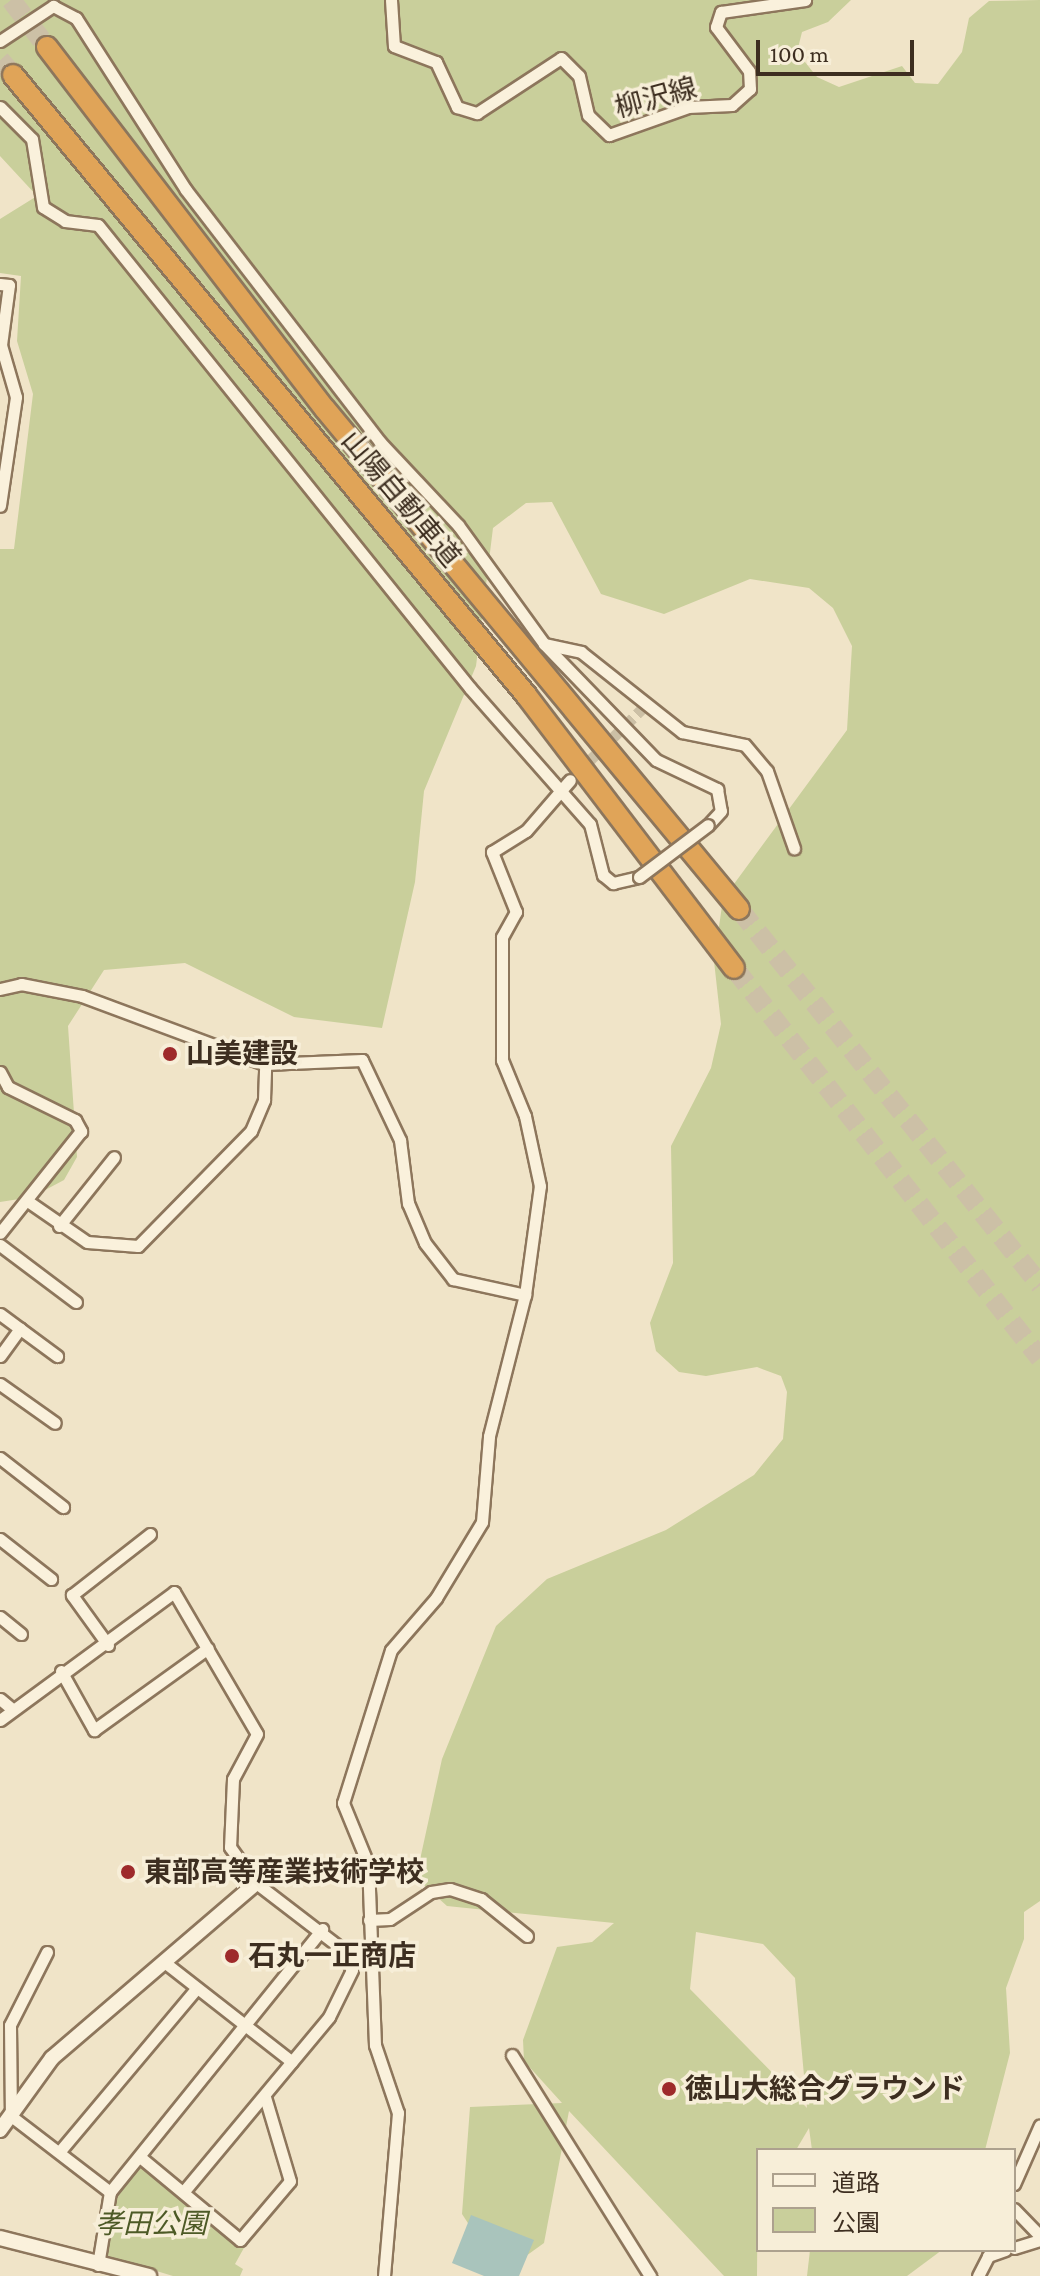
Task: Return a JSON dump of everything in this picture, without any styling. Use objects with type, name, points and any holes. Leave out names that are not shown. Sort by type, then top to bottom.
[{"type":"highway","name":"山陽自動車道","points":[[47,47],[325,409],[739,909]]},
{"type":"highway","name":"山陽自動車道","points":[[13,75],[526,695],[734,968]]},
{"type":"street","name":"柳沢線","points":[[391,0],[394,46],[436,62],[457,107],[477,113],[561,58],[579,76],[588,115],[609,135],[688,107],[732,105],[750,89],[749,71],[716,27],[721,12],[805,0]]},
{"type":"street","points":[[0,41],[53,6],[76,18],[186,190],[371,430],[458,525],[544,644],[656,760],[717,789],[721,811],[708,825],[639,877],[613,883],[603,875],[590,824],[470,688],[98,225],[65,221],[43,207],[32,139],[0,107]]},
{"type":"street","points":[[0,284],[9,285],[1,345],[16,397],[0,506]]},
{"type":"street","points":[[544,644],[581,652],[682,732],[731,739],[756,754],[794,848]]},
{"type":"street","points":[[384,2276],[398,2113],[375,2045],[368,1864],[345,1818],[346,1788],[391,1650],[479,1531],[489,1436],[525,1295],[540,1186],[525,1116],[502,1060],[502,937],[516,912],[492,852],[526,831],[570,780]]},
{"type":"street","points":[[0,989],[21,984],[82,996],[265,1064],[362,1060],[400,1140],[408,1203],[425,1243],[453,1279],[525,1295]]},
{"type":"street","points":[[29,1202],[59,1226],[105,1247],[138,1246],[251,1131],[264,1100],[265,1064]]},
{"type":"street","points":[[0,1072],[8,1087],[75,1120],[81,1131],[29,1202],[0,1233]]},
{"type":"street","points":[[59,1226],[114,1157]]},
{"type":"street","points":[[0,1245],[76,1302]]},
{"type":"street","points":[[0,1314],[57,1356]]},
{"type":"street","points":[[0,1356],[20,1328]]},
{"type":"street","points":[[0,1384],[55,1423]]},
{"type":"street","points":[[2,1464],[63,1507]]},
{"type":"street","points":[[108,1645],[72,1595],[150,1534]]},
{"type":"street","points":[[0,1539],[51,1579]]},
{"type":"street","points":[[0,1720],[61,1671],[108,1645],[174,1592],[257,1734],[233,1779],[228,1812],[230,1847],[256,1883],[322,1929],[342,1949],[350,1978],[265,2097],[185,2190]]},
{"type":"street","points":[[0,1617],[21,1634]]},
{"type":"street","points":[[61,1671],[94,1730],[208,1648]]},
{"type":"street","points":[[0,1699],[12,1709]]},
{"type":"street","points":[[0,2130],[52,2058],[168,1965],[256,1883]]},
{"type":"street","points":[[369,1920],[390,1919],[431,1892],[450,1889],[481,1899],[527,1936]]},
{"type":"street","points":[[98,2265],[110,2192],[322,1929]]},
{"type":"street","points":[[11,2116],[10,2025],[47,1952]]},
{"type":"street","points":[[168,1965],[292,2062]]},
{"type":"street","points":[[60,2151],[196,1989]]},
{"type":"street","points":[[512,2055],[650,2276]]},
{"type":"street","points":[[140,2157],[185,2190],[240,2240],[290,2181],[265,2097]]},
{"type":"street","points":[[11,2116],[110,2192]]},
{"type":"street","points":[[1016,2179],[1040,2125]]},
{"type":"street","points":[[1016,2211],[1040,2238],[1016,2247]]},
{"type":"street","points":[[0,2238],[149,2276]]},
{"type":"street","points":[[978,2276],[988,2256],[999,2252]]},
{"type":"green space","points":[[0,0],[851,0],[828,22],[802,32],[797,52],[817,77],[839,87],[902,66],[915,83],[938,84],[962,52],[969,18],[989,1],[1040,0],[1040,1901],[1024,1912],[1024,1939],[1006,1988],[1010,2053],[986,2148],[812,2148],[809,2128],[797,2148],[756,2148],[757,2276],[724,2276],[569,2111],[544,2243],[519,2261],[483,2246],[462,2214],[470,2107],[562,2103],[524,2061],[523,2040],[557,1947],[592,1942],[614,1923],[447,1906],[416,1878],[442,1759],[496,1626],[547,1579],[666,1530],[754,1475],[783,1439],[787,1392],[781,1376],[757,1367],[706,1376],[679,1372],[656,1351],[650,1323],[673,1263],[671,1146],[711,1068],[721,1024],[714,961],[723,899],[847,730],[852,646],[833,608],[809,588],[750,579],[664,614],[601,594],[552,502],[526,503],[493,528],[476,666],[424,791],[415,882],[382,1028],[294,1017],[185,963],[104,970],[68,1026],[77,1157],[64,1180],[32,1197],[0,1202],[0,549],[14,549],[33,394],[17,341],[21,276],[0,273],[0,219],[37,196],[0,156]],"holes":[[[696,1932],[763,1944],[795,1978],[807,2108],[690,1989]]]},
{"type":"green space","name":"孝田公園","points":[[141,2166],[245,2246],[235,2264],[243,2269],[240,2276],[173,2276],[107,2256],[115,2195]]},
{"type":"green space","points":[[810,2252],[939,2252],[907,2276],[807,2276]]},
{"type":"water","points":[[471,2215],[534,2240],[519,2276],[484,2276],[452,2263]]},
{"type":"tunnel","points":[[11,0],[47,47]]},
{"type":"tunnel","points":[[0,60],[13,75]]},
{"type":"tunnel","points":[[578,772],[643,708]]},
{"type":"tunnel","points":[[739,909],[1040,1285]]},
{"type":"tunnel","points":[[734,968],[1040,1358]]},
{"type":"place","name":"山美建設","points":[[170,1054]]},
{"type":"place","name":"東部高等産業技術学校","points":[[128,1872]]},
{"type":"place","name":"石丸一正商店","points":[[232,1956]]},
{"type":"place","name":"徳山大総合グラウンド","points":[[669,2089]]}]
